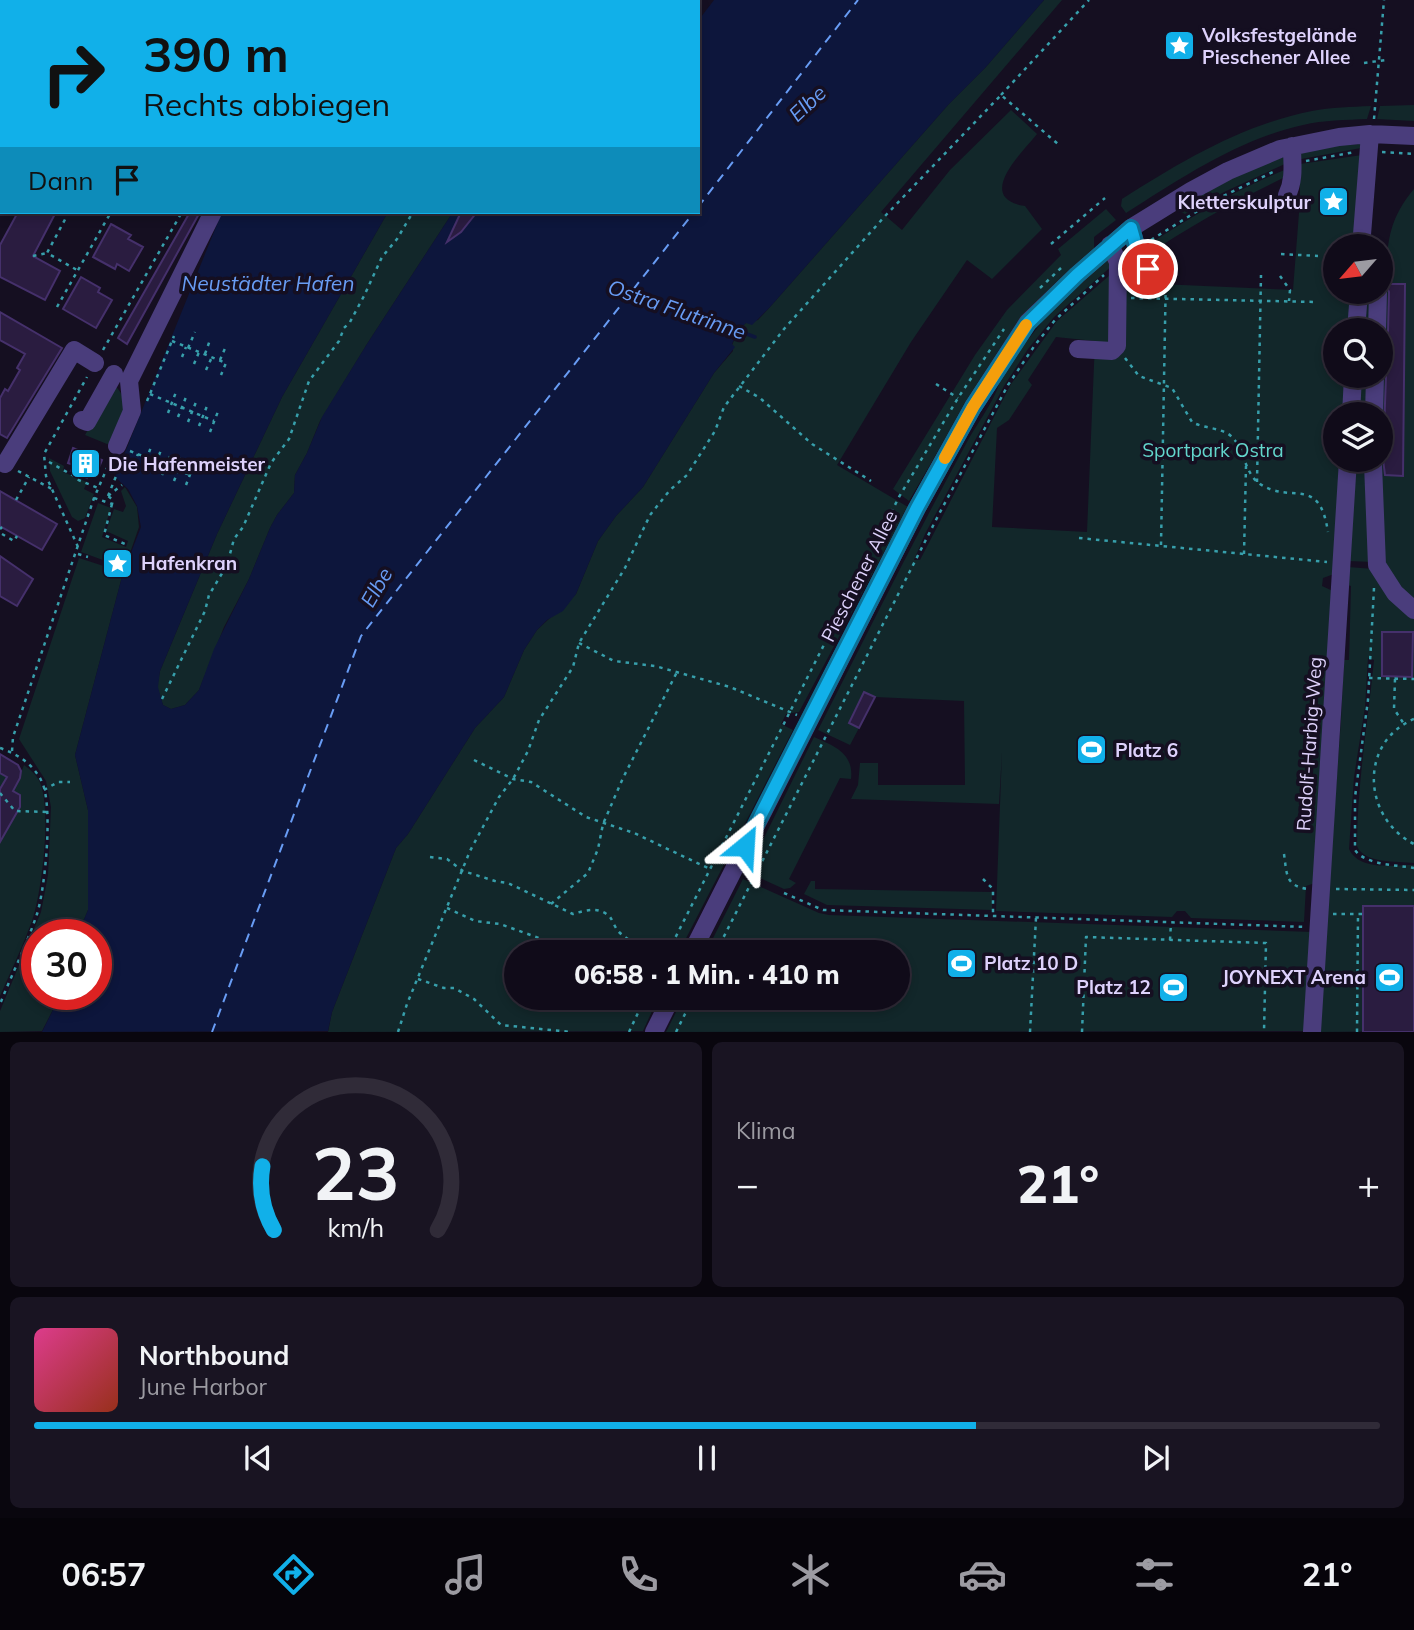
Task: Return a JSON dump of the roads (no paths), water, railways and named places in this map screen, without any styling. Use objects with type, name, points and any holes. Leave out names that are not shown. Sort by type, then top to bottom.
[{"type":"street","points":[[1363,234],[1370,136]]},
{"type":"street","name":"Pieschener Allee","points":[[698,940],[917,508],[966,403],[1028,323],[1114,253],[1131,228],[1228,171],[1280,149],[1292,155],[1339,137],[1414,136]]},
{"type":"street","points":[[1287,195],[1291,186],[1292,155]]},
{"type":"street","points":[[82,419],[87,422],[112,372],[211,214]]},
{"type":"street","points":[[1131,228],[1140,260],[1157,270]]},
{"type":"street","points":[[1078,349],[1116,349],[1118,298],[1114,253]]},
{"type":"street","points":[[5,464],[74,350],[112,372],[132,411],[122,448]]},
{"type":"street","name":"Rudolf-Harbig-Weg","points":[[1312,1031],[1347,472]]},
{"type":"street","points":[[1370,472],[1377,565],[1395,593],[1414,610]]},
{"type":"street","points":[[654,1031],[665,1010]]},
{"type":"water","points":[[714,0],[1044,0],[770,307],[752,325],[746,323],[739,329],[732,344],[735,347],[714,373],[643,487],[616,516],[598,541],[576,594],[563,611],[547,620],[537,630],[524,650],[504,697],[475,728],[408,834],[396,848],[332,1012],[328,1031],[42,1032],[53,1010],[112,1010],[112,919],[84,919],[88,910],[88,810],[75,755],[123,573],[141,527],[137,506],[128,489],[115,477],[221,214],[387,214],[282,397],[217,534],[160,671],[158,687],[163,705],[171,709],[185,705],[199,690],[214,649],[249,579],[270,528],[294,493],[295,475],[322,417],[452,214],[700,214],[700,18]]},
{"type":"waterway","name":"Ostra Flutrinne","points":[[736,330],[755,337]]},
{"type":"place","name":"Volksfestgelände Pieschener Allee","points":[[1179,46]]},
{"type":"place","name":"Kletterskulptur","points":[[1334,202]]},
{"type":"place","name":"Die Hafenmeister","points":[[85,464]]},
{"type":"place","name":"Hafenkran","points":[[118,563]]},
{"type":"place","name":"Platz 6","points":[[1092,750]]},
{"type":"place","name":"Platz 10 D","points":[[961,963]]},
{"type":"place","name":"JOYNEXT Arena","points":[[1389,977]]},
{"type":"place","name":"Platz 12","points":[[1174,987]]},
{"type":"water label","name":"Elbe","points":[[807,103]]},
{"type":"water label","name":"Neustädter Hafen","points":[[268,283]]},
{"type":"water label","name":"Elbe","points":[[376,587]]},
{"type":"park label","name":"Sportpark Ostra","points":[[1213,450]]}]
